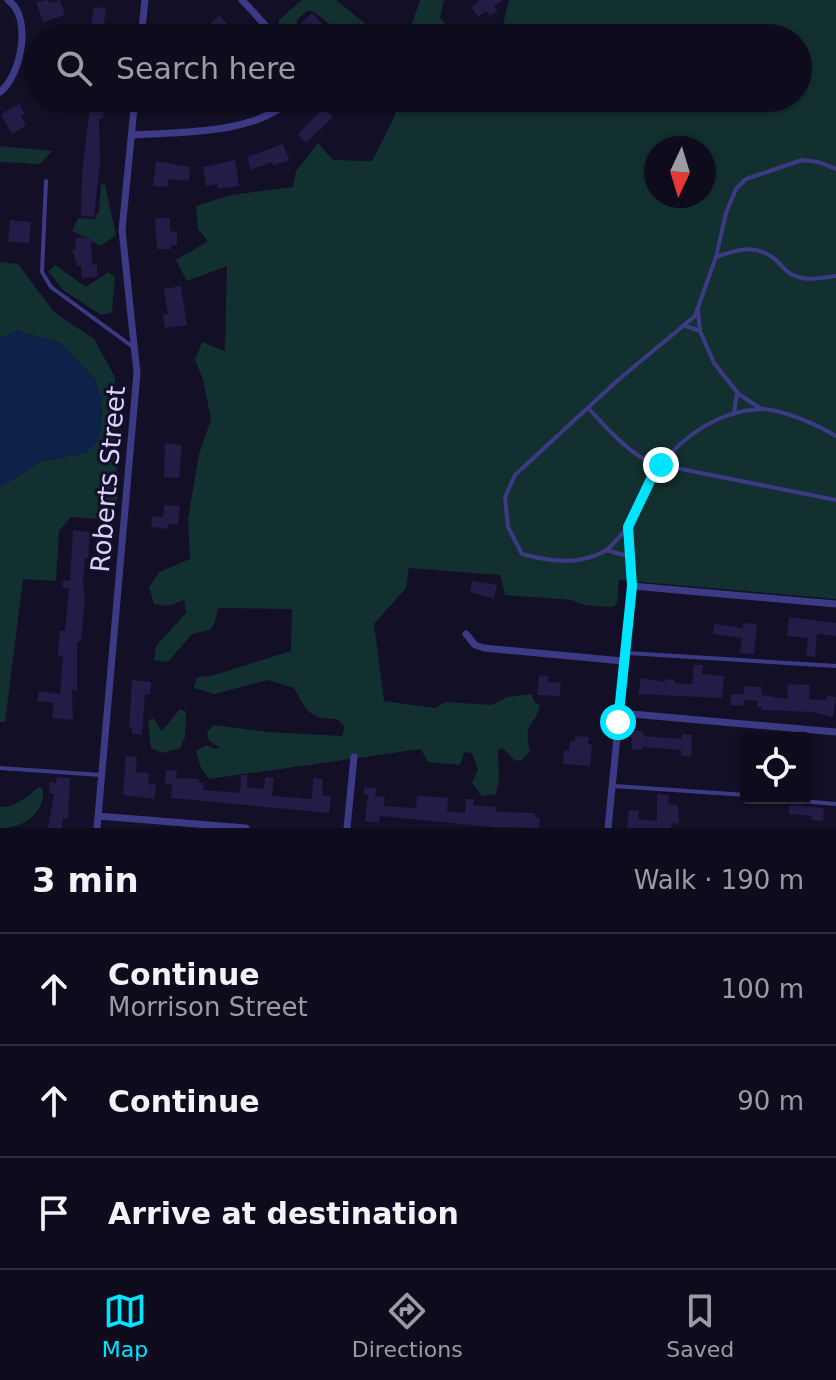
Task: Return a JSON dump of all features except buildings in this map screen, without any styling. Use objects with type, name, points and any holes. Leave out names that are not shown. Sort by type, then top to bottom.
[{"type":"street","points":[[0,92],[9,86],[16,74],[20,54],[19,13],[8,0]]},
{"type":"street","points":[[142,24],[145,0]]},
{"type":"street","points":[[242,0],[264,24]]},
{"type":"street","name":"Roberts Street","points":[[97,828],[137,373],[122,230],[134,112]]},
{"type":"street","points":[[132,135],[208,131],[238,125],[275,112]]},
{"type":"street","points":[[608,828],[632,586],[836,604]]},
{"type":"street","points":[[466,634],[475,645],[484,648],[624,657]]},
{"type":"street","points":[[620,713],[836,732]]},
{"type":"street","points":[[347,828],[354,757]]},
{"type":"street","points":[[98,816],[246,828]]},
{"type":"lane","points":[[762,409],[733,414],[703,425],[677,443],[651,479],[628,527],[606,550],[583,558],[551,561],[522,554],[508,527],[505,497],[515,475],[618,380],[695,316],[716,257],[731,199],[746,179],[802,160],[836,169]]},
{"type":"lane","points":[[46,181],[42,272],[51,287],[135,349]]},
{"type":"lane","points":[[716,257],[739,249],[755,248],[766,252],[789,274],[807,279],[836,276]]},
{"type":"lane","points":[[698,306],[700,331],[714,363],[737,392],[762,409],[801,420],[836,436]]},
{"type":"lane","points":[[686,326],[700,331]]},
{"type":"lane","points":[[733,414],[737,392]]},
{"type":"lane","points":[[589,409],[619,441],[653,464],[836,500]]},
{"type":"lane","points":[[628,527],[632,586]]},
{"type":"lane","points":[[606,550],[632,558]]},
{"type":"lane","points":[[624,657],[836,666]]},
{"type":"lane","points":[[0,768],[101,775]]},
{"type":"lane","points":[[611,785],[740,795]]},
{"type":"lane","points":[[812,802],[836,804]]},
{"type":"green space","points":[[302,0],[336,0],[366,24],[329,24],[313,11],[307,11],[297,20],[297,24],[278,24]]},
{"type":"green space","points":[[420,0],[444,0],[440,18],[446,24],[412,24]]},
{"type":"green space","points":[[509,0],[836,0],[836,599],[619,580],[617,603],[613,607],[597,606],[572,600],[505,595],[500,575],[409,568],[406,588],[374,624],[384,701],[435,708],[446,702],[492,705],[507,697],[531,694],[535,703],[540,705],[529,729],[530,751],[521,761],[514,760],[503,748],[498,750],[496,794],[482,796],[472,783],[478,769],[472,753],[464,752],[460,765],[428,762],[421,749],[209,779],[201,768],[196,751],[206,745],[216,749],[219,747],[209,741],[207,732],[214,725],[342,736],[345,727],[337,719],[310,712],[294,688],[268,680],[214,694],[194,688],[197,677],[211,676],[291,651],[292,609],[218,608],[210,630],[192,634],[168,662],[154,660],[156,646],[186,613],[184,600],[168,606],[154,604],[149,587],[159,572],[190,559],[188,519],[199,454],[211,420],[203,379],[195,360],[202,342],[225,351],[227,266],[187,281],[176,260],[208,241],[198,229],[196,206],[231,195],[293,187],[296,171],[318,143],[333,160],[372,161],[396,112],[812,112],[812,24],[503,24]]},
{"type":"green space","points":[[0,146],[52,151],[40,164],[0,162]]},
{"type":"green space","points":[[101,184],[105,185],[116,235],[101,246],[72,231],[78,218],[94,219],[99,211]]},
{"type":"green space","points":[[0,262],[18,264],[54,312],[94,339],[115,377],[117,500],[110,520],[71,517],[59,531],[56,581],[23,579],[5,722],[0,722],[0,487],[42,461],[85,453],[96,443],[102,423],[101,397],[61,343],[18,331],[0,338]]},
{"type":"green space","points":[[55,265],[86,287],[108,272],[115,277],[112,312],[101,315],[63,290],[48,271]]},
{"type":"green space","points":[[180,709],[186,712],[185,737],[180,748],[162,753],[151,748],[148,722],[153,718],[162,731]]},
{"type":"green space","points":[[39,787],[43,789],[43,798],[31,818],[0,828],[0,807],[26,798]]},
{"type":"water","points":[[18,331],[61,343],[96,380],[101,397],[102,423],[96,443],[85,453],[42,461],[0,487],[0,338]]},
{"type":"route","points":[[618,722],[633,572],[628,527],[634,510],[661,465]]}]
